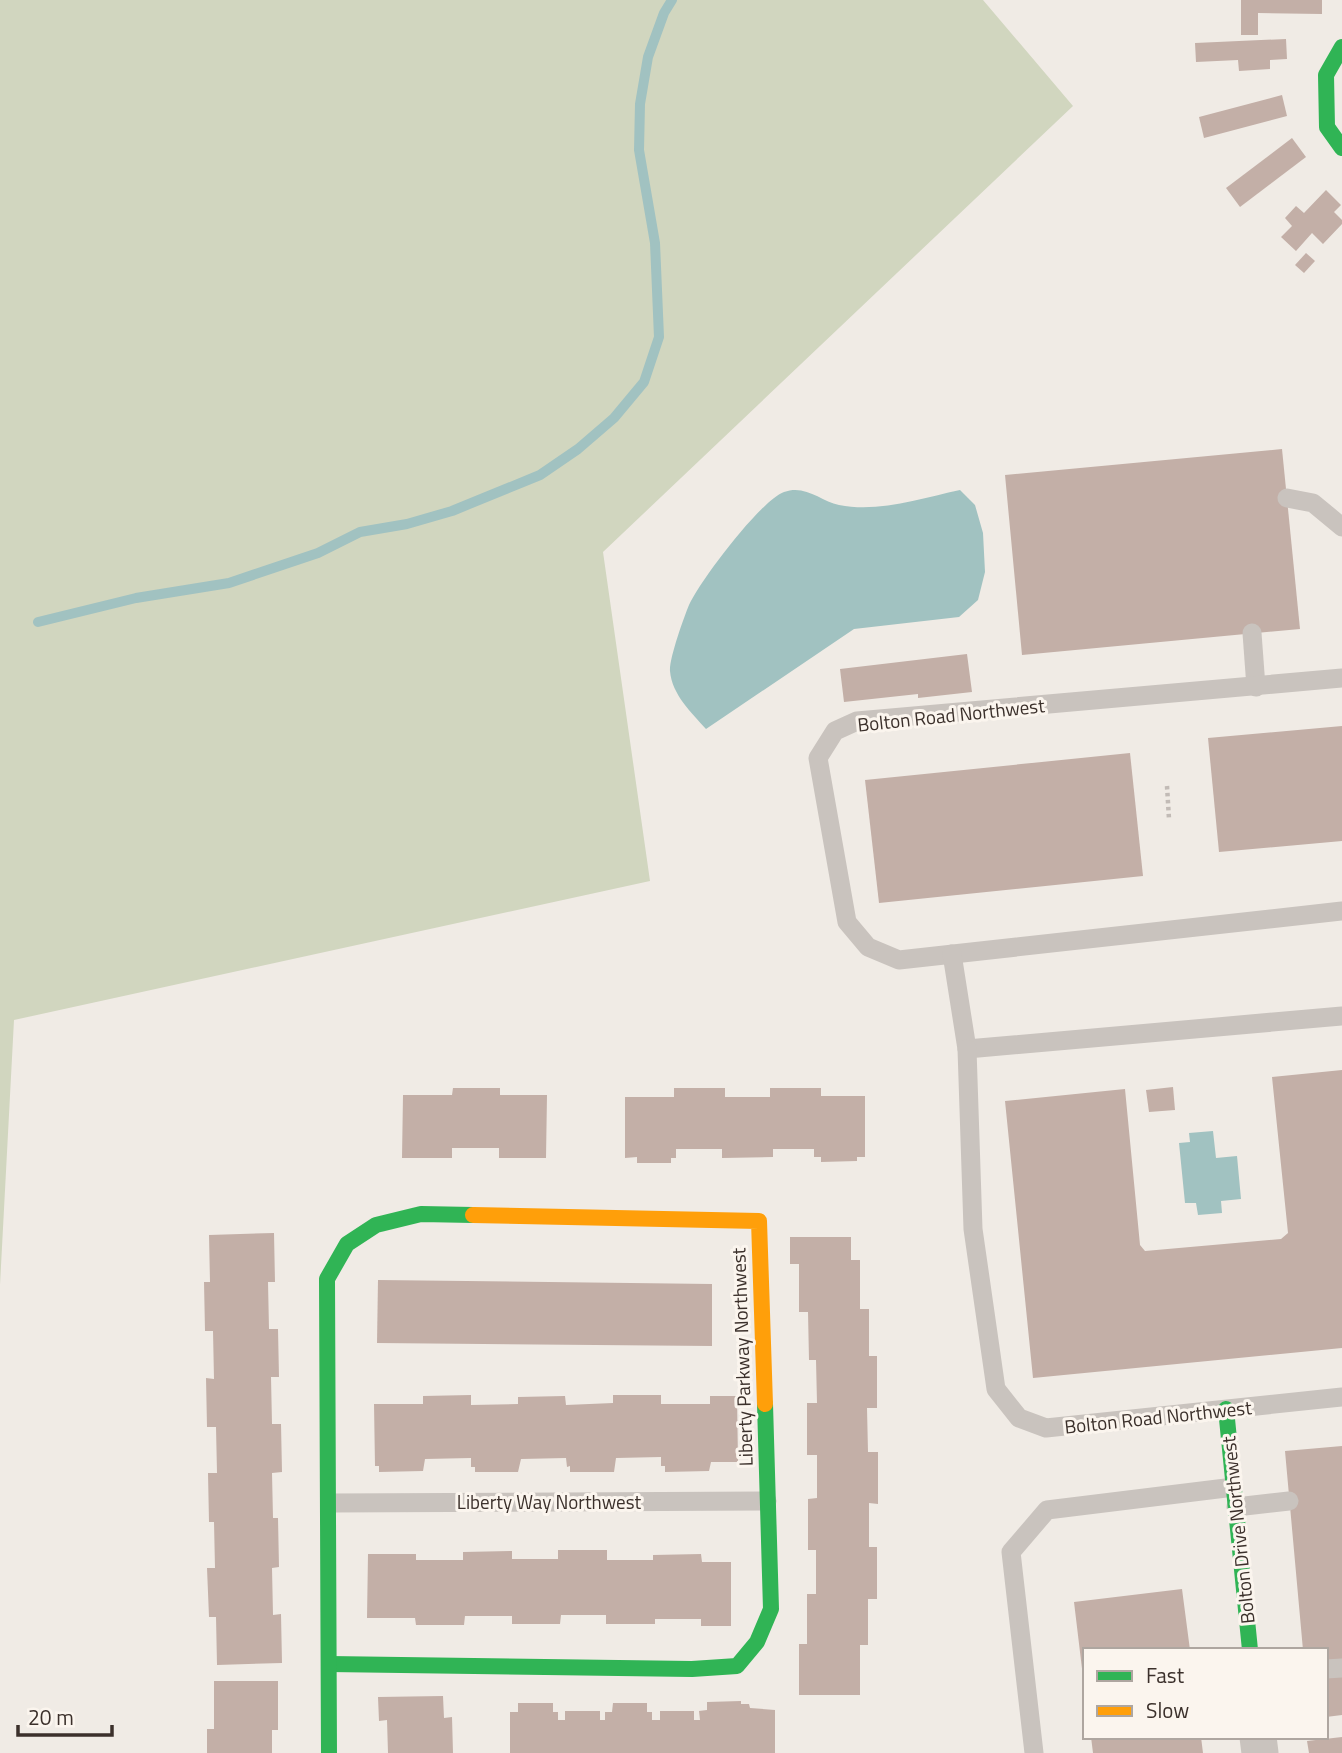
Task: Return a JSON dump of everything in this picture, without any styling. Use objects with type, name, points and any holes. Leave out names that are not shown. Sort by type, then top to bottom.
[{"type":"street","points":[[1342,47],[1326,75],[1327,127],[1342,148]]},
{"type":"street","name":"Liberty Parkway Northwest","points":[[329,1664],[692,1669],[737,1666],[757,1642],[771,1609],[759,1221],[421,1214],[376,1225],[348,1244],[327,1279],[329,1753]]},
{"type":"street","name":"Bolton Drive Northwest","points":[[1226,1409],[1250,1648]]},
{"type":"lane","points":[[1287,498],[1313,503],[1342,527]]},
{"type":"lane","points":[[1252,634],[1256,687]]},
{"type":"lane","name":"Bolton Road Northwest","points":[[1342,678],[857,721],[835,731],[818,758],[847,922],[868,947],[900,960],[1342,911]]},
{"type":"lane","name":"Bolton Road Northwest","points":[[952,954],[967,1049],[973,1229],[996,1389],[1018,1418],[1046,1429],[1342,1397]]},
{"type":"lane","points":[[967,1049],[1342,1016]]},
{"type":"lane","points":[[1034,1753],[1011,1552],[1047,1510],[1235,1497],[1289,1500]]},
{"type":"lane","name":"Liberty Way Northwest","points":[[330,1503],[768,1501]]},
{"type":"path","points":[[1167,786],[1170,819]]},
{"type":"green space","points":[[0,0],[983,0],[1073,106],[603,552],[650,881],[14,1020],[0,1285]]},
{"type":"water","points":[[799,490],[839,505],[869,507],[900,504],[960,490],[975,505],[983,533],[985,572],[978,600],[959,617],[854,629],[706,729],[689,710],[674,688],[670,665],[689,605],[705,578],[746,525],[773,498],[784,492]]},
{"type":"water","points":[[1213,1131],[1216,1158],[1237,1156],[1241,1199],[1221,1201],[1222,1213],[1198,1215],[1196,1203],[1185,1203],[1179,1143],[1190,1142],[1189,1133]]},
{"type":"building","points":[[1241,0],[1322,0],[1322,14],[1258,13],[1258,35],[1241,35]]},
{"type":"building","points":[[1286,39],[1287,59],[1270,60],[1270,69],[1239,71],[1238,60],[1196,62],[1195,43]]},
{"type":"building","points":[[1282,95],[1287,116],[1204,138],[1199,117]]},
{"type":"building","points":[[1292,138],[1306,157],[1240,207],[1226,188]]},
{"type":"building","points":[[1326,190],[1341,205],[1334,212],[1342,220],[1342,224],[1323,244],[1312,233],[1296,251],[1281,237],[1292,226],[1285,218],[1296,206],[1304,213]]},
{"type":"building","points":[[1306,253],[1315,261],[1304,273],[1295,265]]},
{"type":"building","points":[[1282,449],[1300,629],[1022,655],[1005,475]]},
{"type":"building","points":[[967,654],[972,692],[918,698],[918,694],[844,702],[840,669]]},
{"type":"building","points":[[1342,726],[1342,841],[1219,852],[1208,738]]},
{"type":"building","points":[[1130,753],[1143,876],[879,903],[865,780]]},
{"type":"building","points":[[1342,1070],[1342,1348],[1033,1378],[1005,1101],[1125,1089],[1140,1245],[1145,1251],[1281,1239],[1288,1233],[1272,1077]]},
{"type":"building","points":[[1173,1087],[1175,1110],[1149,1112],[1146,1090]]},
{"type":"building","points":[[453,1088],[500,1088],[500,1095],[547,1095],[546,1158],[499,1158],[499,1148],[452,1148],[452,1158],[402,1158],[403,1095],[452,1095]]},
{"type":"building","points":[[674,1088],[725,1088],[725,1097],[770,1097],[770,1088],[821,1088],[821,1096],[865,1096],[865,1157],[857,1157],[857,1161],[821,1162],[821,1157],[814,1157],[814,1149],[773,1149],[773,1157],[722,1158],[722,1149],[676,1149],[676,1158],[671,1158],[671,1163],[637,1163],[637,1157],[625,1158],[625,1097],[674,1097]]},
{"type":"building","points":[[274,1233],[275,1282],[268,1282],[269,1329],[278,1329],[279,1377],[271,1377],[272,1424],[281,1424],[282,1472],[272,1473],[273,1518],[278,1518],[279,1567],[272,1568],[273,1615],[281,1614],[282,1663],[217,1665],[216,1617],[209,1617],[207,1568],[215,1568],[214,1522],[209,1522],[208,1473],[217,1473],[216,1427],[207,1427],[206,1378],[214,1379],[213,1331],[205,1331],[204,1282],[210,1282],[209,1235]]},
{"type":"building","points":[[790,1237],[851,1237],[851,1260],[860,1260],[860,1309],[869,1309],[869,1356],[877,1356],[877,1408],[867,1408],[868,1452],[878,1452],[878,1504],[869,1503],[869,1547],[877,1547],[877,1599],[868,1599],[868,1645],[860,1645],[860,1695],[799,1695],[799,1644],[807,1644],[807,1594],[816,1594],[816,1550],[808,1550],[808,1499],[817,1498],[817,1455],[807,1455],[807,1403],[817,1403],[816,1360],[809,1360],[808,1312],[799,1312],[799,1264],[790,1264]]},
{"type":"building","points":[[378,1280],[712,1284],[712,1346],[377,1343]]},
{"type":"building","points":[[471,1395],[471,1405],[518,1404],[518,1397],[565,1396],[566,1405],[613,1403],[613,1395],[661,1395],[661,1404],[710,1404],[710,1396],[737,1396],[738,1462],[711,1462],[709,1471],[665,1472],[665,1466],[661,1466],[661,1457],[616,1458],[614,1472],[570,1472],[566,1458],[521,1459],[518,1472],[475,1472],[475,1467],[471,1467],[471,1458],[425,1459],[423,1471],[379,1472],[379,1466],[375,1466],[374,1404],[423,1404],[423,1396]]},
{"type":"building","points":[[1342,1446],[1342,1715],[1328,1717],[1328,1648],[1303,1648],[1285,1451]]},
{"type":"building","points":[[558,1550],[607,1550],[607,1560],[653,1560],[653,1555],[701,1554],[702,1562],[731,1562],[731,1626],[701,1626],[701,1619],[655,1619],[655,1624],[606,1624],[606,1615],[561,1615],[560,1624],[512,1624],[512,1616],[465,1616],[464,1625],[416,1625],[415,1618],[367,1618],[368,1554],[416,1554],[416,1560],[463,1560],[463,1552],[512,1551],[512,1559],[558,1559]]},
{"type":"building","points":[[1182,1589],[1190,1648],[1083,1648],[1083,1677],[1074,1602]]},
{"type":"building","points":[[214,1681],[278,1681],[278,1730],[272,1730],[272,1753],[207,1753],[207,1729],[214,1729]]},
{"type":"building","points":[[443,1696],[444,1718],[452,1717],[453,1753],[388,1753],[387,1720],[379,1721],[378,1697]]},
{"type":"building","points":[[741,1701],[741,1704],[749,1704],[750,1708],[775,1710],[775,1753],[510,1753],[510,1712],[518,1712],[518,1703],[553,1703],[553,1712],[558,1712],[558,1720],[565,1720],[565,1711],[600,1711],[600,1720],[605,1720],[605,1712],[612,1712],[613,1703],[647,1703],[647,1712],[652,1712],[652,1720],[660,1720],[660,1711],[694,1711],[694,1720],[700,1720],[699,1711],[707,1710],[707,1702]]},
{"type":"building","points":[[1342,1737],[1342,1753],[1309,1753],[1307,1741]]},
{"type":"building","points":[[1091,1739],[1201,1739],[1203,1753],[1093,1753]]},
{"type":"waterway","points":[[38,622],[136,598],[229,583],[318,553],[360,532],[407,524],[452,511],[540,475],[578,449],[614,418],[644,382],[659,337],[655,243],[639,150],[640,104],[648,57],[664,13],[672,0]]},
{"type":"traffic: fast","points":[[1342,47],[1326,75],[1327,127],[1342,148]]},
{"type":"traffic: fast","points":[[329,1753],[327,1279],[347,1244],[376,1225],[421,1214],[473,1215]]},
{"type":"traffic: fast","points":[[329,1664],[692,1669],[737,1666],[757,1642],[771,1609],[765,1404]]},
{"type":"traffic: fast","points":[[1226,1409],[1250,1648]]},
{"type":"traffic: slow","points":[[473,1215],[759,1221],[765,1404]]}]
